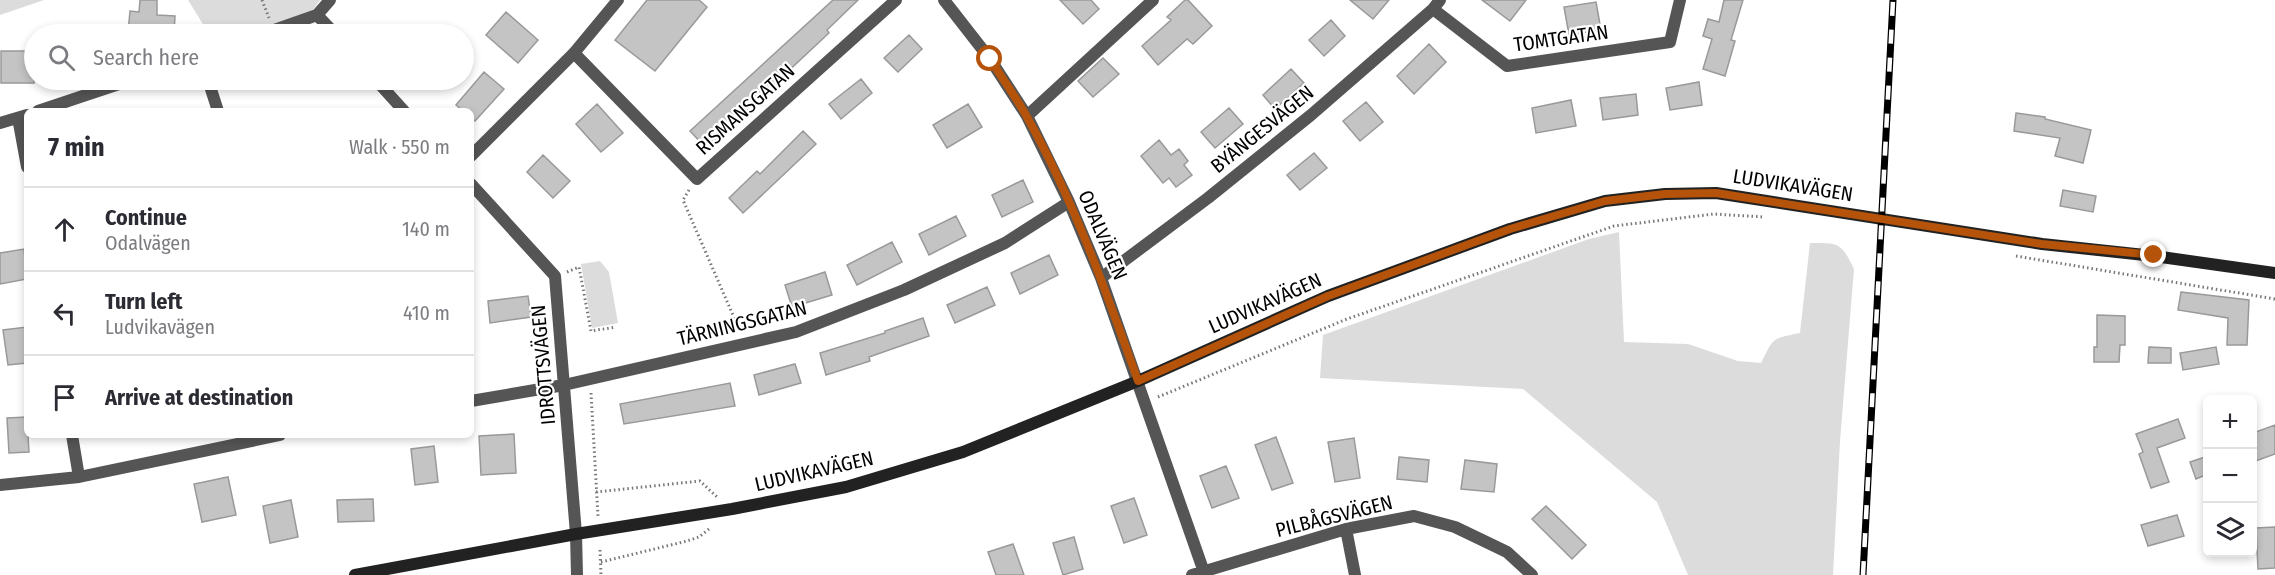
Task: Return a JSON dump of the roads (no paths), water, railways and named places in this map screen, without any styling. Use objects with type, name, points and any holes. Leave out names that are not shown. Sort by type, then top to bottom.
[{"type":"street","points":[[291,24],[317,15],[330,0]]},
{"type":"street","points":[[474,153],[574,54],[618,0]]},
{"type":"street","name":"RISMANSGATAN","points":[[574,54],[697,178],[896,0]]},
{"type":"street","name":"ODALVÄGEN","points":[[944,0],[990,59],[1027,116],[1069,202],[1101,278],[1138,381],[1200,574]]},
{"type":"street","points":[[1027,116],[1153,0]]},
{"type":"street","name":"TOMTGATAN","points":[[1437,5],[1507,66],[1670,42],[1680,0]]},
{"type":"street","name":"BYÄNGESVÄGEN","points":[[1101,278],[1208,198],[1311,115],[1437,5]]},
{"type":"street","points":[[317,15],[326,24]]},
{"type":"street","points":[[47,108],[101,90]]},
{"type":"street","points":[[212,90],[218,108]]},
{"type":"street","points":[[385,90],[401,108]]},
{"type":"street","points":[[0,123],[23,116]]},
{"type":"street","name":"IDROTTSVÄGEN","points":[[474,187],[555,276],[576,534],[577,575]]},
{"type":"street","name":"LUDVIKAVÄGEN","points":[[355,575],[846,487],[963,452],[1138,381],[1328,296],[1510,229],[1605,201],[1665,194],[1716,193],[2042,244],[2154,255],[2275,273]]},
{"type":"street","name":"TÄRNINGSGATAN","points":[[474,400],[564,385],[796,332],[904,290],[1005,243],[1069,202]]},
{"type":"street","points":[[72,438],[79,477]]},
{"type":"street","points":[[0,485],[79,477],[266,438]]},
{"type":"street","name":"PILBÅGSVÄGEN","points":[[1200,574],[1346,529],[1414,516],[1455,527],[1507,552],[1532,575]]},
{"type":"street","points":[[1346,529],[1356,575]]},
{"type":"railway","points":[[1863,575],[1893,0]]}]
